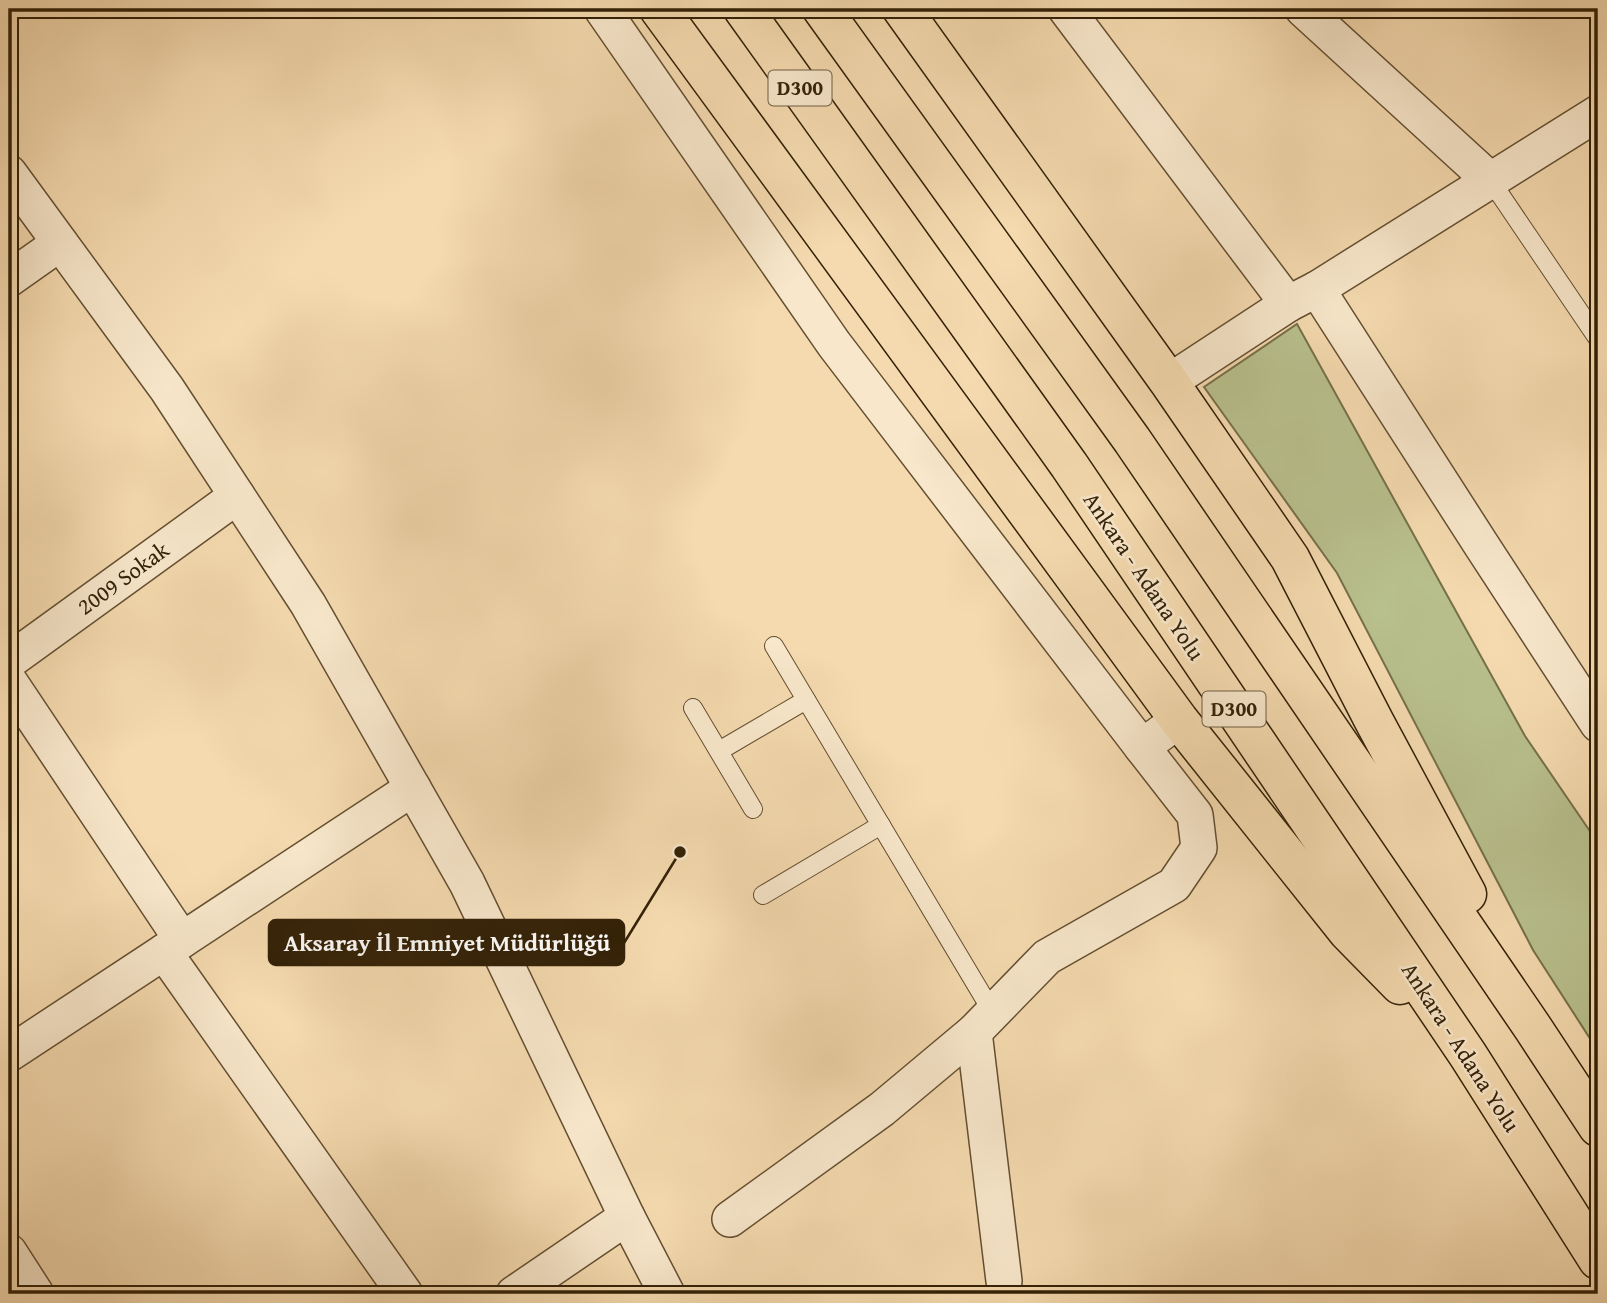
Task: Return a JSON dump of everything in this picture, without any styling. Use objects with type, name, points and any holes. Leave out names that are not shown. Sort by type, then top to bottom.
[{"type":"highway","points":[[659,9],[1179,720],[1348,932],[1468,1055]]},
{"type":"highway","name":"Ankara - Adana Yolu","points":[[743,9],[1069,465],[1468,1055],[1598,1261]]},
{"type":"highway","name":"D300","points":[[822,9],[1132,440],[1598,1127]]},
{"type":"highway","points":[[902,9],[1169,382],[1290,558],[1374,722],[1458,876],[1533,1028]]},
{"type":"street","points":[[602,9],[834,344],[1195,815],[1199,848],[1174,885],[1047,957],[983,1022],[882,1109],[730,1219]]},
{"type":"street","points":[[1066,9],[1303,297],[1482,546],[1598,724]]},
{"type":"street","points":[[1303,9],[1491,181]]},
{"type":"street","points":[[1169,382],[1598,113]]},
{"type":"street","points":[[9,173],[167,389],[309,604],[467,883],[627,1217],[667,1294]]},
{"type":"street","points":[[9,279],[60,243]]},
{"type":"street","name":"2009 Sokak","points":[[9,661],[237,496]]},
{"type":"street","points":[[9,681],[173,946],[405,1294]]},
{"type":"street","points":[[1142,747],[1179,720]]},
{"type":"street","points":[[9,1054],[413,788]]},
{"type":"street","points":[[983,1022],[1003,1281]]},
{"type":"street","points":[[514,1294],[627,1217]]},
{"type":"street","points":[[9,1252],[36,1294]]},
{"type":"street","points":[[646,1256],[652,1294]]},
{"type":"lane","points":[[1491,181],[1598,339]]},
{"type":"lane","points":[[774,646],[881,825],[983,1022]]},
{"type":"lane","points":[[719,751],[806,700]]},
{"type":"lane","points":[[693,708],[753,809]]},
{"type":"lane","points":[[762,895],[881,825]]},
{"type":"green space","points":[[1297,324],[1525,736],[1598,843],[1598,1051],[1533,950],[1337,573],[1204,387]]},
{"type":"place","name":"Aksaray İl Emniyet Müdürlüğü","points":[[680,852]]}]
